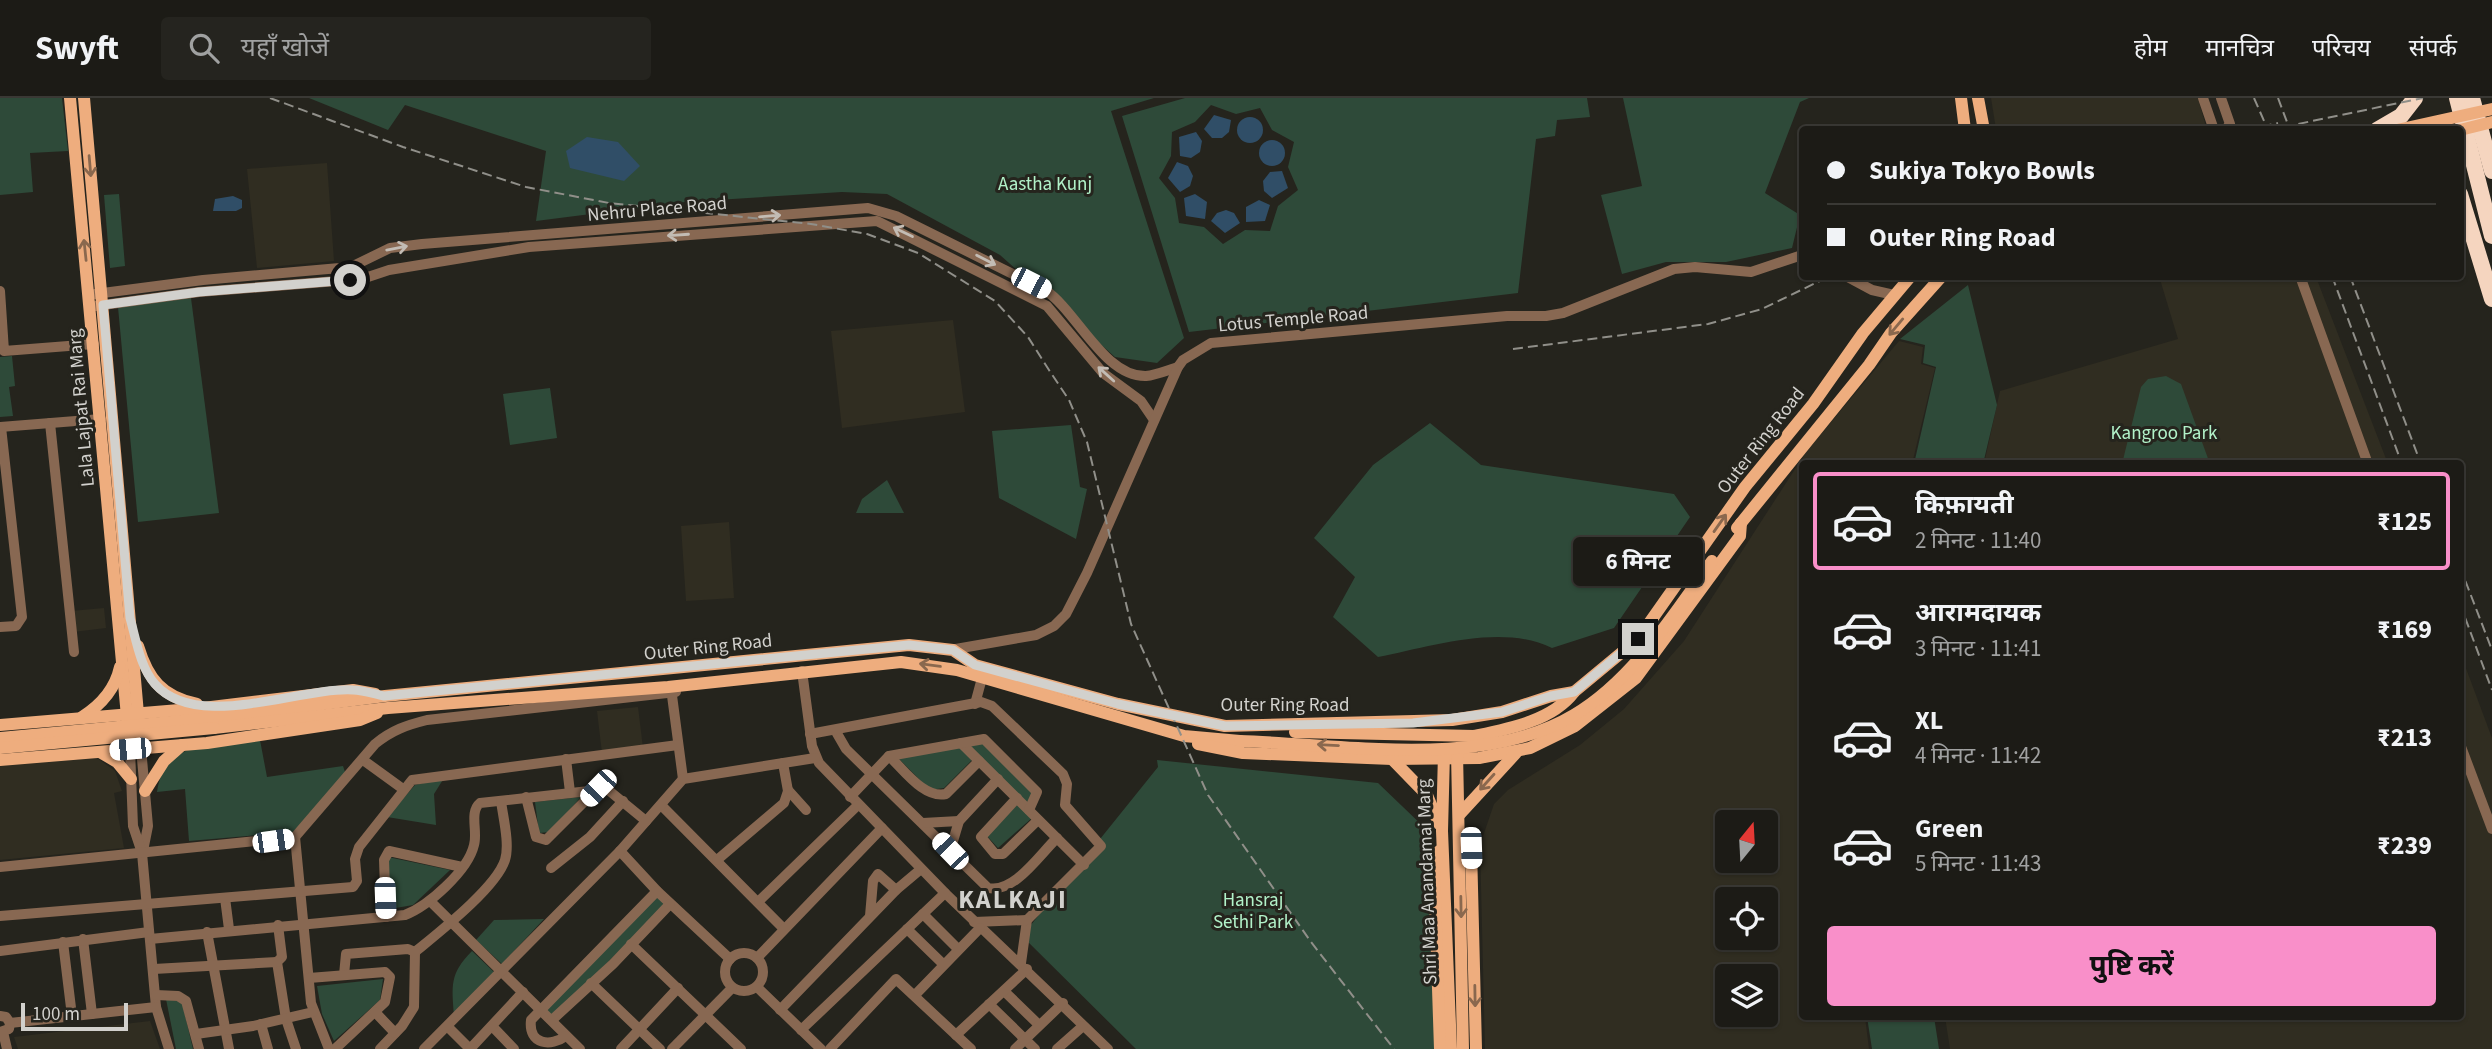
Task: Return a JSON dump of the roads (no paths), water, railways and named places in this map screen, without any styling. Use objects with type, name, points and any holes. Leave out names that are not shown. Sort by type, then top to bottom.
[{"type":"highway","points":[[2384,126],[2401,116],[2415,98]]},
{"type":"highway","points":[[2457,98],[2492,236]]},
{"type":"highway","points":[[2472,98],[2492,171]]},
{"type":"highway","points":[[2464,207],[2492,299]]},
{"type":"main road","name":"Lala Lajpat Rai Marg","points":[[70,98],[96,300],[130,618],[133,714]]},
{"type":"main road","name":"Lala Lajpat Rai Marg","points":[[84,98],[96,300],[94,344],[121,660],[133,714]]},
{"type":"main road","points":[[1961,98],[1964,126]]},
{"type":"main road","points":[[1978,98],[1983,126]]},
{"type":"main road","points":[[2414,126],[2492,108]]},
{"type":"main road","points":[[2464,129],[2492,122]]},
{"type":"main road","name":"Outer Ring Road","points":[[386,702],[872,646],[909,645],[950,650],[975,665],[1118,704],[1225,726],[1452,720],[1502,712],[1551,696],[1574,692],[1638,639],[1745,487],[1813,404],[1907,280]]},
{"type":"main road","name":"Outer Ring Road","points":[[1741,523],[1869,365],[1891,333],[1938,280]]},
{"type":"main road","points":[[1184,736],[1418,749],[1477,748],[1515,742],[1575,715],[1609,687],[1661,633],[1741,523]]},
{"type":"main road","points":[[1184,736],[1198,744],[1243,753],[1459,759],[1517,753],[1575,726],[1636,678],[1737,540],[1741,523]]},
{"type":"main road","points":[[130,618],[145,667],[154,684],[180,701],[207,707]]},
{"type":"main road","points":[[80,719],[104,700],[118,674],[121,660]]},
{"type":"main road","name":"Outer Ring Road","points":[[386,702],[671,690],[901,662],[957,670],[1184,736]]},
{"type":"main road","points":[[0,725],[207,707],[353,690],[386,702]]},
{"type":"main road","points":[[1225,726],[1248,731],[1474,736],[1521,724],[1555,711],[1574,692]]},
{"type":"main road","points":[[0,748],[386,702]]},
{"type":"main road","points":[[0,761],[207,743],[360,720],[386,702]]},
{"type":"main road","points":[[0,738],[352,706]]},
{"type":"main road","points":[[207,707],[189,717],[188,730],[195,740],[207,743]]},
{"type":"main road","points":[[133,714],[136,749]]},
{"type":"main road","points":[[38,721],[50,726],[57,737],[51,752],[39,756]]},
{"type":"main road","points":[[1521,724],[1516,730],[1516,740],[1530,748]]},
{"type":"main road","points":[[1346,757],[1357,750],[1358,742],[1354,733]]},
{"type":"main road","name":"Shri Maa Anandamai Marg","points":[[1451,736],[1441,759],[1451,1049]]},
{"type":"main road","name":"Shri Maa Anandamai Marg","points":[[1451,736],[1459,759],[1463,1049]]},
{"type":"main road","points":[[145,791],[164,761],[182,745]]},
{"type":"main road","points":[[100,752],[117,762],[131,779]]},
{"type":"main road","points":[[1460,814],[1517,753]]},
{"type":"main road","points":[[1392,759],[1427,795],[1442,837],[1434,866],[1440,1049]]},
{"type":"main road","points":[[1460,835],[1471,848],[1476,1049]]},
{"type":"street","points":[[2203,98],[2213,126]]},
{"type":"street","points":[[2221,98],[2230,124],[2228,126]]},
{"type":"street","name":"Nehru Place Road","points":[[96,300],[210,279],[351,267],[390,248],[422,244],[868,208],[896,216],[1045,290],[1064,305],[1097,347],[1118,366],[1143,376],[1178,367]]},
{"type":"street","name":"Nehru Place Road","points":[[96,300],[362,279],[388,270],[529,247],[877,221],[1047,306],[1103,373],[1141,401],[1154,420]]},
{"type":"street","name":"Lotus Temple Road","points":[[950,650],[1036,635],[1054,626],[1066,614],[1178,367],[1198,349],[1226,341],[1507,316],[1546,316],[1584,306],[1616,290],[1674,269],[1695,267],[1752,272],[1799,256]]},
{"type":"street","points":[[1853,280],[1872,290],[1894,295]]},
{"type":"street","points":[[2301,280],[2367,460]]},
{"type":"street","points":[[0,291],[2,351],[94,344]]},
{"type":"street","points":[[0,627],[16,626],[22,617],[5,508],[0,427],[101,419]]},
{"type":"street","points":[[50,423],[74,652]]},
{"type":"street","points":[[802,674],[815,758],[977,925],[1063,1003],[1102,1047]]},
{"type":"street","points":[[975,704],[982,678]]},
{"type":"street","points":[[0,867],[295,838],[389,732],[428,720],[671,690],[683,779]]},
{"type":"street","points":[[810,734],[975,704],[992,706],[1063,774],[1067,784],[1065,805],[1101,844],[1084,865],[1027,920],[977,925],[958,950],[915,995]]},
{"type":"street","points":[[835,730],[843,745],[985,886],[997,890],[1009,886],[1056,838]]},
{"type":"street","points":[[759,901],[854,801],[872,773],[889,755],[984,739],[991,743],[1037,792],[1029,810]]},
{"type":"street","points":[[961,743],[1084,865]]},
{"type":"street","points":[[0,916],[356,885],[356,853],[403,789],[419,777],[678,745]]},
{"type":"street","points":[[136,749],[131,779],[133,826],[142,853],[156,1001],[169,1049]]},
{"type":"street","points":[[136,749],[145,791],[148,826],[142,853]]},
{"type":"street","points":[[889,755],[927,792],[940,796],[946,794],[979,761]]},
{"type":"street","points":[[2464,755],[2492,829]]},
{"type":"street","points":[[424,1049],[554,914],[620,851],[683,779],[815,758]]},
{"type":"street","points":[[566,759],[570,792]]},
{"type":"street","points":[[363,760],[403,789]]},
{"type":"street","points":[[783,762],[788,790],[806,810]]},
{"type":"street","points":[[950,851],[959,821],[998,779]]},
{"type":"street","points":[[526,797],[533,832],[536,837],[546,839],[598,788]]},
{"type":"street","points":[[0,951],[83,939],[207,932],[405,915],[430,901],[462,867],[475,842],[477,806],[501,800],[607,789],[646,821]]},
{"type":"street","points":[[717,860],[779,808],[788,790]]},
{"type":"street","points":[[1017,799],[981,837],[995,854],[1003,854],[1038,820]]},
{"type":"street","points":[[380,1049],[414,1007],[415,952],[451,922],[499,872],[505,862],[501,800]]},
{"type":"street","points":[[551,868],[590,837],[623,801]]},
{"type":"street","points":[[661,805],[784,929]]},
{"type":"street","points":[[923,823],[959,821]]},
{"type":"street","points":[[757,958],[882,828]]},
{"type":"street","points":[[295,838],[313,1012],[329,1049]]},
{"type":"street","points":[[863,848],[896,843]]},
{"type":"street","points":[[620,851],[670,904],[730,959]]},
{"type":"street","points":[[386,917],[384,860],[388,852],[462,867]]},
{"type":"street","points":[[780,1010],[896,890],[921,869]]},
{"type":"street","points":[[870,916],[875,877],[882,874],[896,890]]},
{"type":"street","points":[[566,1036],[552,1045],[542,1042],[534,1034],[531,1020],[657,891]]},
{"type":"street","points":[[801,1030],[945,892]]},
{"type":"street","points":[[225,898],[229,929]]},
{"type":"street","points":[[430,901],[580,1049]]},
{"type":"street","points":[[552,1020],[670,904]]},
{"type":"street","points":[[923,914],[958,950]]},
{"type":"street","points":[[956,1035],[1004,991],[1024,966],[1027,920]]},
{"type":"street","points":[[278,925],[282,957],[278,962],[286,1018],[296,1049]]},
{"type":"street","points":[[907,929],[943,964]]},
{"type":"street","points":[[207,932],[229,1049]]},
{"type":"street","points":[[83,939],[92,1014]]},
{"type":"street","points":[[63,942],[72,1016]]},
{"type":"street","points":[[631,944],[738,1048]]},
{"type":"street","points":[[344,975],[346,954],[408,949],[415,952]]},
{"type":"street","points":[[743,953],[757,958],[763,970],[757,987],[745,992],[732,988],[724,976],[730,959],[743,953]]},
{"type":"street","points":[[154,969],[278,962]]},
{"type":"street","points":[[309,978],[389,973],[387,998],[375,1013],[335,1049]]},
{"type":"street","points":[[830,1049],[893,979],[899,979],[971,1049]]},
{"type":"street","points":[[591,983],[660,1049]]},
{"type":"street","points":[[757,987],[821,1049]]},
{"type":"street","points":[[621,1049],[678,988]]},
{"type":"street","points":[[672,1049],[732,988]]},
{"type":"street","points":[[1004,991],[1038,1024]]},
{"type":"street","points":[[448,1027],[470,1049],[523,992]]},
{"type":"street","points":[[7,1049],[2,1022],[92,1014],[183,997],[196,1034],[198,1049]]},
{"type":"street","points":[[1015,1049],[1038,1024],[1063,1003]]},
{"type":"street","points":[[989,1004],[1035,1049]]},
{"type":"street","points":[[196,1034],[257,1025],[313,1012]]},
{"type":"street","points":[[375,1013],[397,1049]]},
{"type":"street","points":[[257,1025],[261,1049]]},
{"type":"street","points":[[257,1025],[268,1049]]},
{"type":"street","points":[[1057,1049],[1083,1026]]},
{"type":"street","points":[[492,1027],[513,1049]]},
{"type":"water","points":[[1214,115],[1231,120],[1229,132],[1222,138],[1212,138],[1204,129]]},
{"type":"water","points":[[1250,117],[1259,121],[1263,130],[1259,139],[1250,143],[1241,139],[1237,130],[1241,121]]},
{"type":"water","points":[[1196,132],[1202,141],[1200,152],[1191,158],[1180,156],[1179,137]]},
{"type":"water","points":[[587,137],[618,142],[640,166],[624,181],[570,168],[566,151]]},
{"type":"water","points":[[1272,140],[1281,144],[1285,153],[1281,162],[1272,166],[1263,162],[1259,153],[1263,144]]},
{"type":"water","points":[[1177,162],[1188,166],[1193,176],[1190,186],[1180,192],[1168,178]]},
{"type":"water","points":[[1282,171],[1288,188],[1272,198],[1264,191],[1263,181],[1270,172]]},
{"type":"water","points":[[1195,194],[1207,202],[1205,219],[1186,216],[1184,198]]},
{"type":"water","points":[[233,196],[242,200],[242,208],[236,211],[213,211],[215,199]]},
{"type":"water","points":[[1259,200],[1270,205],[1265,221],[1246,222],[1246,207]]},
{"type":"water","points":[[1226,210],[1234,213],[1240,223],[1225,233],[1211,221],[1217,213]]},
{"type":"railway","points":[[270,98],[403,147],[526,187],[609,203],[811,224],[867,234],[918,253],[995,301],[1028,337],[1069,400],[1087,442],[1131,624],[1208,795],[1311,942],[1394,1049]]},
{"type":"railway","points":[[2254,98],[2266,126]]},
{"type":"railway","points":[[2278,98],[2288,126]]},
{"type":"railway","points":[[2288,126],[2423,98]]},
{"type":"railway","points":[[2265,126],[2278,123]]},
{"type":"railway","points":[[1513,349],[1708,324],[1762,309],[1822,280]]},
{"type":"railway","points":[[2333,280],[2401,460]]},
{"type":"railway","points":[[2352,280],[2419,460]]},
{"type":"railway","points":[[2464,577],[2492,650]]},
{"type":"railway","points":[[2464,615],[2492,690]]},
{"type":"district","name":"KALKAJI","points":[[1013,899]]},
{"type":"park label","name":"Aastha Kunj","points":[[1045,183]]},
{"type":"park label","name":"Kangroo Park","points":[[2164,432]]},
{"type":"park label","name":"Hansraj Sethi Park","points":[[1253,910]]}]
